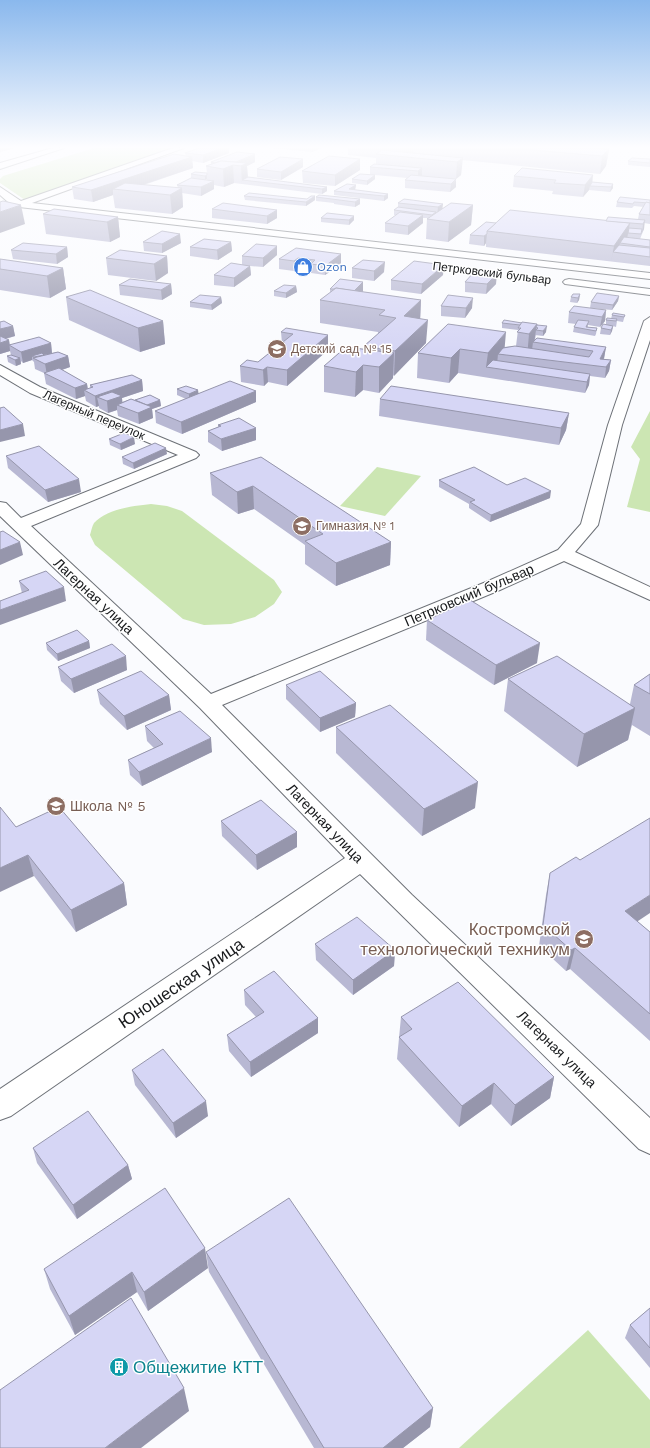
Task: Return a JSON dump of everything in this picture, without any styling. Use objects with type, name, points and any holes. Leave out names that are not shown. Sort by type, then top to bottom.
[{"type":"street","points":[[98,216],[631,282]]},
{"type":"street","points":[[38,217],[53,219]]},
{"type":"street","name":"Петрковский бульвар","points":[[116,218],[650,276]]},
{"type":"street","name":"Петрковский бульвар","points":[[562,281],[650,292]]},
{"type":"street","name":"Петрковский бульвар","points":[[208,702],[493,586],[564,554],[589,525],[615,425],[650,321]]},
{"type":"street","name":"Лагерный переулок","points":[[0,369],[35,390],[191,456],[16,530]]},
{"type":"street","name":"Лагерная улица","points":[[0,507],[16,530],[208,702],[361,860],[650,1139]]},
{"type":"street","points":[[564,554],[650,594]]},
{"type":"street","name":"Юношеская улица","points":[[0,1106],[361,860]]},
{"type":"green space","points":[[650,411],[650,512],[627,507],[640,459],[631,447]]},
{"type":"green space","points":[[377,467],[421,476],[385,516],[340,506]]},
{"type":"green space","points":[[151,504],[167,506],[182,511],[274,580],[282,592],[274,604],[255,617],[231,624],[204,625],[183,619],[95,545],[90,535],[94,523],[99,518],[113,511]]},
{"type":"green space","points":[[588,1330],[650,1400],[650,1448],[459,1448]]},
{"type":"building","points":[[56,216],[118,217],[107,222]]},
{"type":"building","points":[[324,216],[354,216],[349,220],[321,218]]},
{"type":"building","points":[[395,216],[422,216],[408,226],[385,223]]},
{"type":"building","points":[[432,216],[458,216],[449,222],[427,219]]},
{"type":"building","points":[[504,216],[561,216],[630,223],[614,246],[487,231]]},
{"type":"building","points":[[608,217],[645,220],[643,224],[606,221]]},
{"type":"building","points":[[486,222],[496,223],[484,236],[470,235]]},
{"type":"building","points":[[629,228],[642,229],[641,234],[628,233]]},
{"type":"building","points":[[162,231],[180,234],[162,244],[143,242]]},
{"type":"building","points":[[624,237],[650,240],[650,247],[620,243]]},
{"type":"building","points":[[204,239],[231,242],[217,250],[190,247]]},
{"type":"building","points":[[23,243],[67,247],[56,254],[11,250]]},
{"type":"building","points":[[256,244],[277,246],[263,258],[242,256]]},
{"type":"building","points":[[619,245],[650,248],[650,257],[613,252]]},
{"type":"building","points":[[296,248],[341,254],[325,266],[311,264],[315,260],[298,258],[294,261],[279,259]]},
{"type":"building","points":[[120,250],[167,256],[154,264],[106,258]]},
{"type":"building","points":[[0,259],[63,268],[47,276],[0,269]]},
{"type":"building","points":[[363,260],[385,262],[374,271],[352,268]]},
{"type":"building","points":[[414,261],[444,265],[422,284],[391,280]]},
{"type":"building","points":[[231,263],[250,266],[234,278],[214,275]]},
{"type":"building","points":[[475,271],[497,274],[487,284],[465,282]]},
{"type":"building","points":[[130,279],[171,284],[161,290],[119,285]]},
{"type":"building","points":[[340,279],[363,282],[354,291],[336,288],[330,289]]},
{"type":"building","points":[[284,285],[296,286],[286,293],[274,291]]},
{"type":"building","points":[[336,288],[421,300],[404,316],[428,320],[395,351],[364,346],[396,318],[379,315],[385,310],[320,300]]},
{"type":"building","points":[[90,290],[163,321],[138,328],[66,297]]},
{"type":"building","points":[[597,293],[619,296],[613,305],[591,302]]},
{"type":"building","points":[[573,294],[580,294],[578,298],[571,297]]},
{"type":"building","points":[[200,295],[221,297],[211,305],[190,302]]},
{"type":"building","points":[[448,295],[473,298],[466,308],[441,306]]},
{"type":"building","points":[[574,306],[606,310],[602,317],[569,312]]},
{"type":"building","points":[[613,313],[625,315],[624,317],[612,315]]},
{"type":"building","points":[[607,318],[617,319],[616,321],[606,320]]},
{"type":"building","points":[[504,320],[522,323],[520,325],[502,323]]},
{"type":"building","points":[[578,320],[589,321],[586,327],[597,328],[596,331],[574,327]]},
{"type":"building","points":[[4,321],[13,326],[0,329],[0,322]]},
{"type":"building","points":[[522,322],[537,324],[529,334],[517,332],[521,328],[518,328]]},
{"type":"building","points":[[448,324],[506,332],[488,353],[460,349],[451,358],[418,353]]},
{"type":"building","points":[[603,324],[613,326],[611,330],[601,328]]},
{"type":"building","points":[[537,325],[547,326],[543,331],[536,330],[538,328],[536,327]]},
{"type":"building","points":[[286,328],[328,335],[287,370],[267,367],[263,370],[240,366],[247,360],[258,362],[293,334],[281,332]]},
{"type":"building","points":[[0,336],[9,340],[0,343]]},
{"type":"building","points":[[39,337],[51,343],[21,352],[9,345]]},
{"type":"building","points":[[537,338],[606,347],[600,359],[611,360],[606,367],[498,354],[503,348],[515,346],[589,357],[593,351],[533,342]]},
{"type":"building","points":[[346,347],[394,353],[379,367],[363,365],[356,372],[324,366]]},
{"type":"building","points":[[58,352],[68,356],[45,364],[33,358]]},
{"type":"building","points":[[42,353],[44,355],[32,356]]},
{"type":"building","points":[[11,355],[20,358],[15,360],[7,356]]},
{"type":"building","points":[[493,360],[590,374],[587,382],[486,367]]},
{"type":"building","points":[[59,368],[87,384],[75,388],[44,373]]},
{"type":"building","points":[[132,375],[142,380],[95,396],[84,390],[93,387],[90,385]]},
{"type":"building","points":[[230,381],[256,391],[181,422],[155,411]]},
{"type":"building","points":[[186,386],[198,390],[189,394],[177,389]]},
{"type":"building","points":[[391,386],[569,413],[561,428],[380,399]]},
{"type":"building","points":[[112,392],[122,396],[107,401],[97,397]]},
{"type":"building","points":[[150,395],[160,400],[147,405],[135,400]]},
{"type":"building","points":[[131,399],[152,407],[138,413],[117,405]]},
{"type":"building","points":[[4,407],[23,424],[0,430],[0,408]]},
{"type":"building","points":[[239,418],[256,428],[221,439],[208,431],[221,426],[218,425]]},
{"type":"building","points":[[124,433],[134,437],[120,444],[109,439]]},
{"type":"building","points":[[155,443],[166,448],[133,463],[122,457]]},
{"type":"building","points":[[39,446],[79,479],[45,490],[6,456]]},
{"type":"building","points":[[261,457],[391,542],[336,563],[305,541],[323,534],[253,486],[237,492],[210,473]]},
{"type":"building","points":[[474,467],[507,485],[525,478],[551,491],[491,515],[470,502],[475,500],[439,480]]},
{"type":"building","points":[[3,531],[20,542],[0,550],[0,532]]},
{"type":"building","points":[[46,571],[64,587],[0,610],[0,601],[29,590],[19,581]]},
{"type":"building","points":[[470,600],[540,643],[496,665],[427,620]]},
{"type":"building","points":[[77,630],[89,641],[57,654],[46,643]]},
{"type":"building","points":[[112,644],[126,656],[71,679],[58,667]]},
{"type":"building","points":[[557,656],[635,708],[584,734],[508,679]]},
{"type":"building","points":[[141,671],[169,695],[124,716],[97,690]]},
{"type":"building","points":[[320,671],[356,703],[320,718],[286,685]]},
{"type":"building","points":[[650,674],[650,694],[634,685]]},
{"type":"building","points":[[390,705],[478,782],[424,809],[336,727]]},
{"type":"building","points":[[180,711],[211,738],[139,772],[128,760],[163,744],[145,726]]},
{"type":"building","points":[[261,800],[297,832],[256,855],[221,821]]},
{"type":"building","points":[[0,807],[16,827],[59,807],[124,883],[71,910],[28,855],[0,868]]},
{"type":"building","name":"Костромской технологический техникум","points":[[650,818],[650,895],[625,911],[650,932],[650,1014],[575,948],[571,950],[543,925],[550,873],[576,857],[580,860]]},
{"type":"building","points":[[357,917],[395,950],[353,980],[315,944]]},
{"type":"building","points":[[274,971],[318,1018],[250,1062],[227,1035],[264,1012],[244,990]]},
{"type":"building","points":[[458,982],[554,1077],[515,1105],[494,1083],[462,1106],[399,1037],[412,1029],[401,1017]]},
{"type":"building","points":[[163,1049],[206,1101],[173,1123],[132,1070]]},
{"type":"building","points":[[88,1111],[128,1165],[73,1205],[33,1148]]},
{"type":"building","points":[[165,1188],[205,1248],[144,1292],[132,1272],[69,1316],[44,1269]]},
{"type":"building","points":[[289,1198],[433,1408],[383,1448],[324,1448],[206,1252]]},
{"type":"building","name":"Общежитие КТТ","points":[[131,1298],[184,1388],[105,1448],[0,1448],[0,1390]]},
{"type":"building","points":[[650,1308],[650,1348],[630,1325]]},
{"type":"place","name":"Ozon","points":[[303,267]]},
{"type":"place","name":"Детский сад № 15","points":[[277,349]]},
{"type":"place","name":"Гимназия № 1","points":[[302,526]]},
{"type":"place","name":"Школа № 5","points":[[56,806]]},
{"type":"place","name":"Костромской технологический техникум","points":[[584,939]]},
{"type":"place","name":"Общежитие КТТ","points":[[119,1367]]}]
